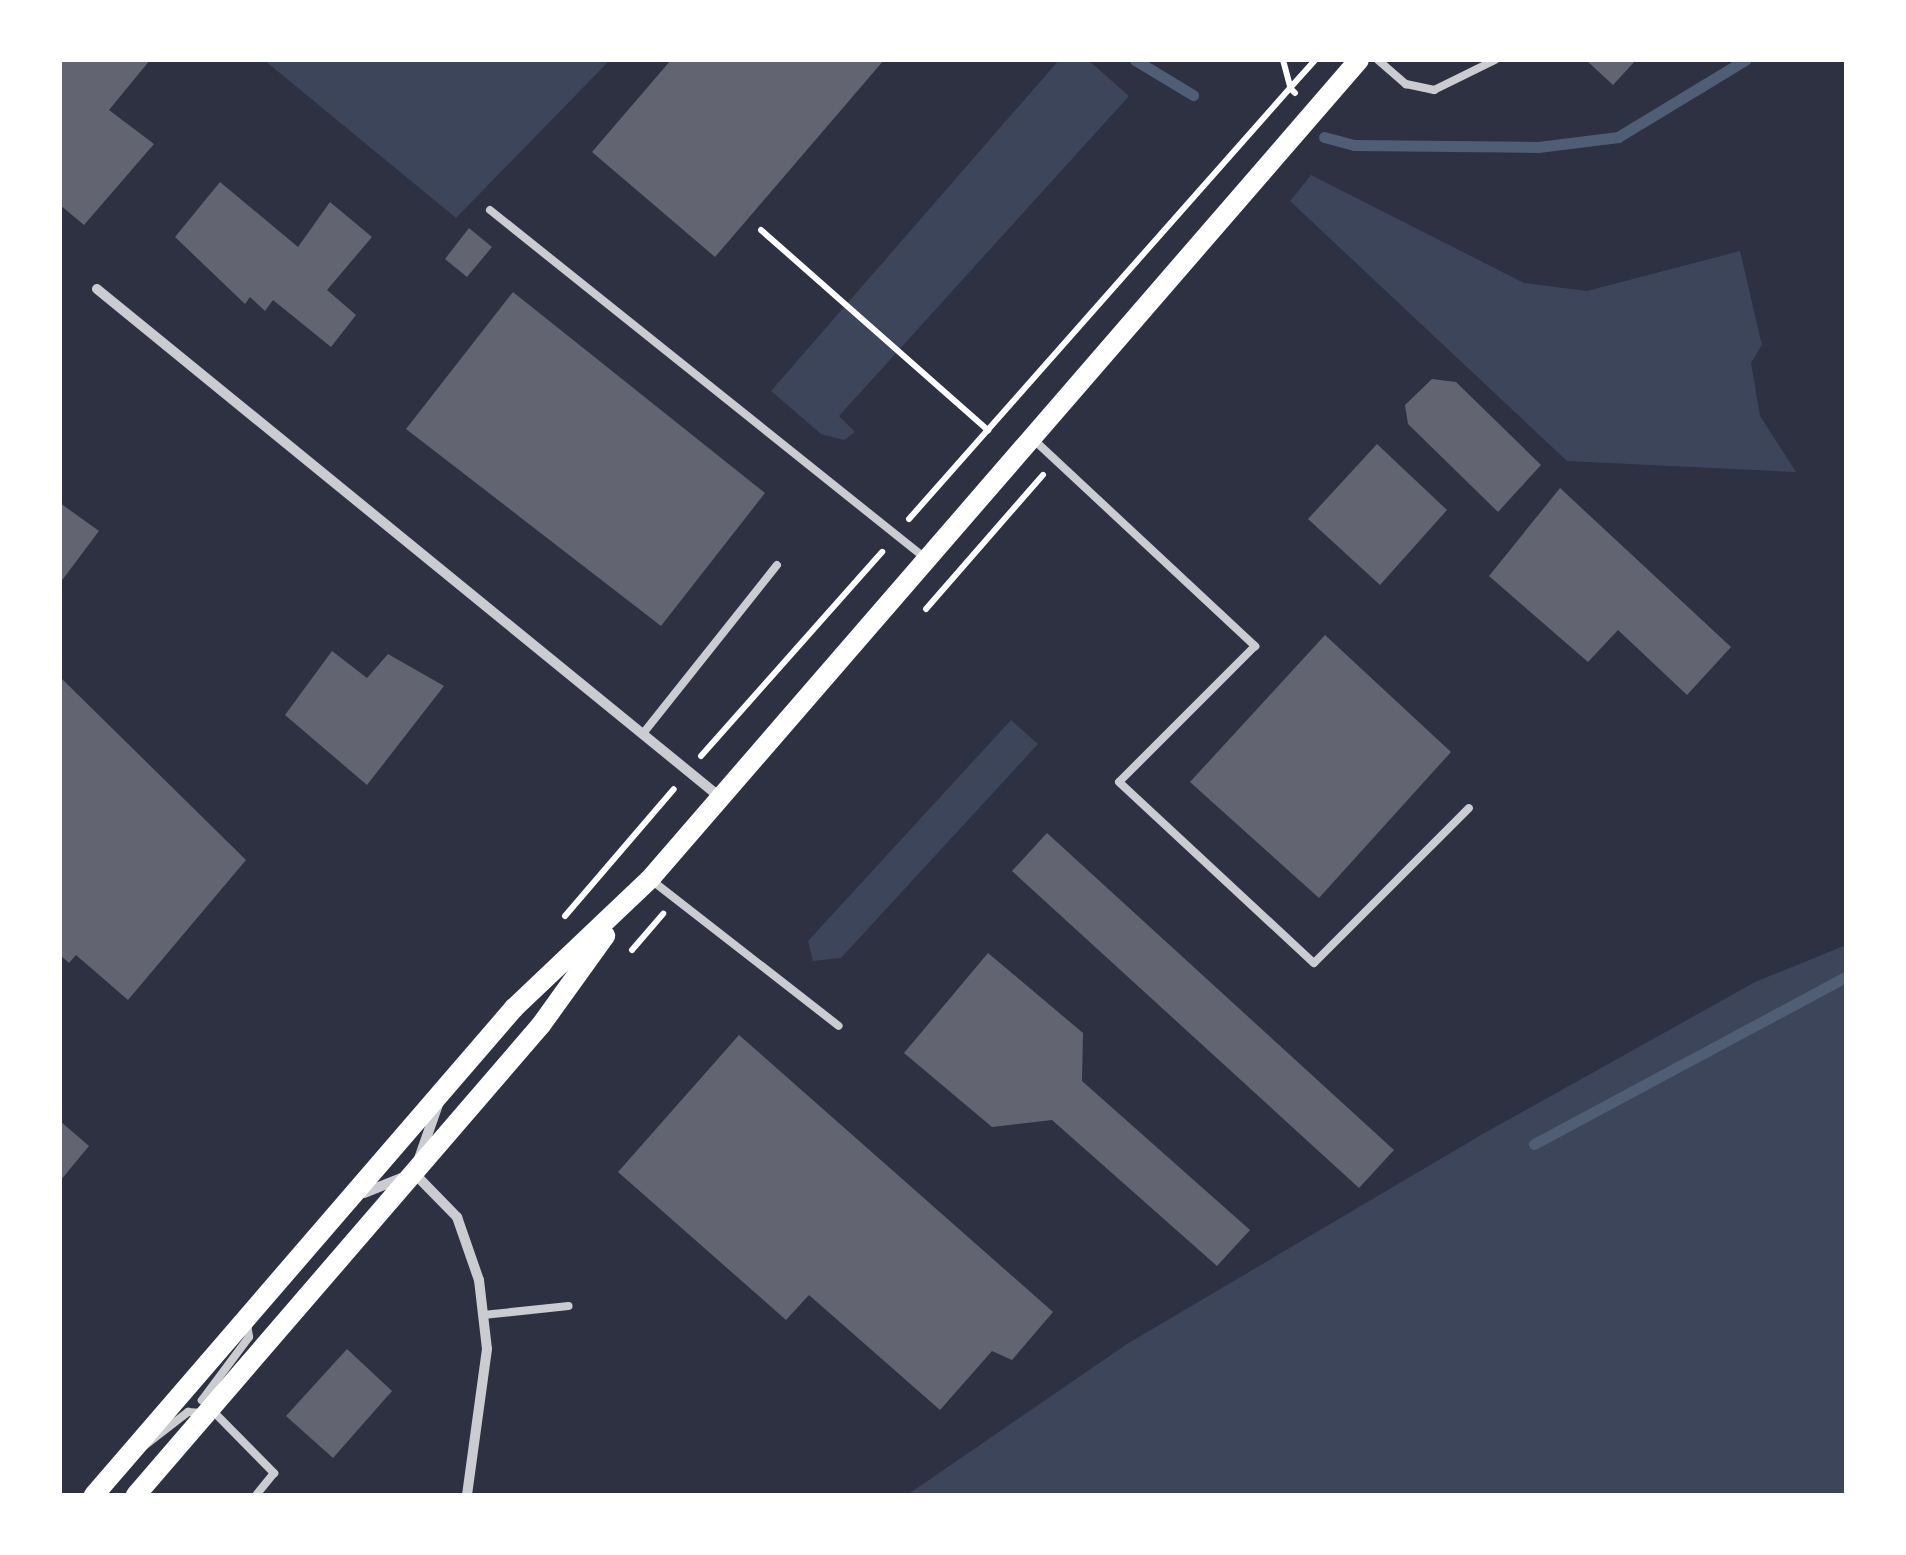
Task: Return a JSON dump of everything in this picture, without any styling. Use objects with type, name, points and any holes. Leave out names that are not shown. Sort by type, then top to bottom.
[{"type":"main road","points":[[94,1495],[514,1008],[650,879],[1358,60]]},
{"type":"main road","points":[[136,1495],[541,1025],[632,898]]},
{"type":"street","points":[[97,288],[645,731],[721,798]]},
{"type":"street","points":[[349,1202],[414,1173],[441,1118],[442,1092]]},
{"type":"street","points":[[414,1173],[457,1217],[483,1315],[482,1416],[467,1495]]},
{"type":"lane","points":[[1378,60],[1406,84],[1434,90],[1495,60]]},
{"type":"lane","points":[[490,210],[928,561]]},
{"type":"lane","points":[[1033,439],[1255,646],[1119,782],[1314,963],[1469,808]]},
{"type":"lane","points":[[645,731],[778,566]]},
{"type":"lane","points":[[650,879],[839,1026]]},
{"type":"lane","points":[[483,1315],[569,1306]]},
{"type":"lane","points":[[207,1413],[208,1386],[249,1337],[247,1319]]},
{"type":"lane","points":[[130,1452],[188,1412],[207,1413],[274,1473],[256,1495]]},
{"type":"path","points":[[1282,60],[1290,88],[1315,60]]},
{"type":"path","points":[[760,230],[988,430]]},
{"type":"path","points":[[916,621],[1056,460]]},
{"type":"path","points":[[624,960],[675,898]]},
{"type":"shaded area","points":[[264,60],[610,60],[456,218]]},
{"type":"shaded area","points":[[1059,60],[1088,60],[1129,96],[839,416],[855,432],[844,440],[821,434],[771,391]]},
{"type":"shaded area","points":[[1311,175],[1524,283],[1587,291],[1740,251],[1762,345],[1751,363],[1760,416],[1796,472],[1567,461],[1290,201]]},
{"type":"shaded area","points":[[1011,720],[1038,744],[841,958],[813,961],[808,941]]},
{"type":"shaded area","points":[[1846,945],[1846,1495],[907,1495],[1127,1344],[1481,1135],[1755,982]]},
{"type":"building","points":[[60,60],[150,60],[109,110],[154,144],[84,225],[60,205]]},
{"type":"building","points":[[671,60],[884,60],[715,257],[592,152]]},
{"type":"building","points":[[1586,60],[1636,60],[1613,85]]},
{"type":"building","points":[[220,182],[298,247],[330,202],[372,237],[327,290],[356,315],[331,347],[273,300],[265,311],[250,297],[245,304],[175,237]]},
{"type":"building","points":[[469,228],[492,247],[467,277],[445,259]]},
{"type":"building","points":[[513,292],[765,493],[661,626],[406,429]]},
{"type":"building","points":[[1432,379],[1456,382],[1541,465],[1498,512],[1408,424],[1405,405]]},
{"type":"building","points":[[1377,444],[1447,510],[1380,585],[1308,519]]},
{"type":"building","points":[[1560,488],[1731,647],[1687,695],[1618,630],[1588,662],[1489,576]]},
{"type":"building","points":[[60,503],[99,531],[60,583]]},
{"type":"building","points":[[1325,635],[1451,752],[1319,898],[1190,782]]},
{"type":"building","points":[[332,651],[367,678],[388,654],[444,686],[367,785],[285,715]]},
{"type":"building","points":[[60,677],[246,860],[128,1000],[76,955],[69,963],[60,955]]},
{"type":"building","points":[[1047,833],[1394,1150],[1359,1188],[1012,871]]},
{"type":"building","points":[[988,953],[1083,1033],[1082,1081],[1250,1230],[1217,1266],[1052,1120],[992,1127],[904,1053]]},
{"type":"building","points":[[739,1035],[1053,1312],[1012,1360],[992,1351],[940,1410],[809,1295],[786,1320],[618,1172]]},
{"type":"building","points":[[60,1121],[89,1146],[60,1181]]},
{"type":"building","points":[[347,1349],[392,1391],[333,1458],[286,1416]]},
{"type":"waterway","points":[[1135,60],[1193,95]]},
{"type":"waterway","points":[[1324,137],[1354,145],[1538,147],[1618,137],[1745,60]]},
{"type":"waterway","points":[[1534,1144],[1846,977]]}]
